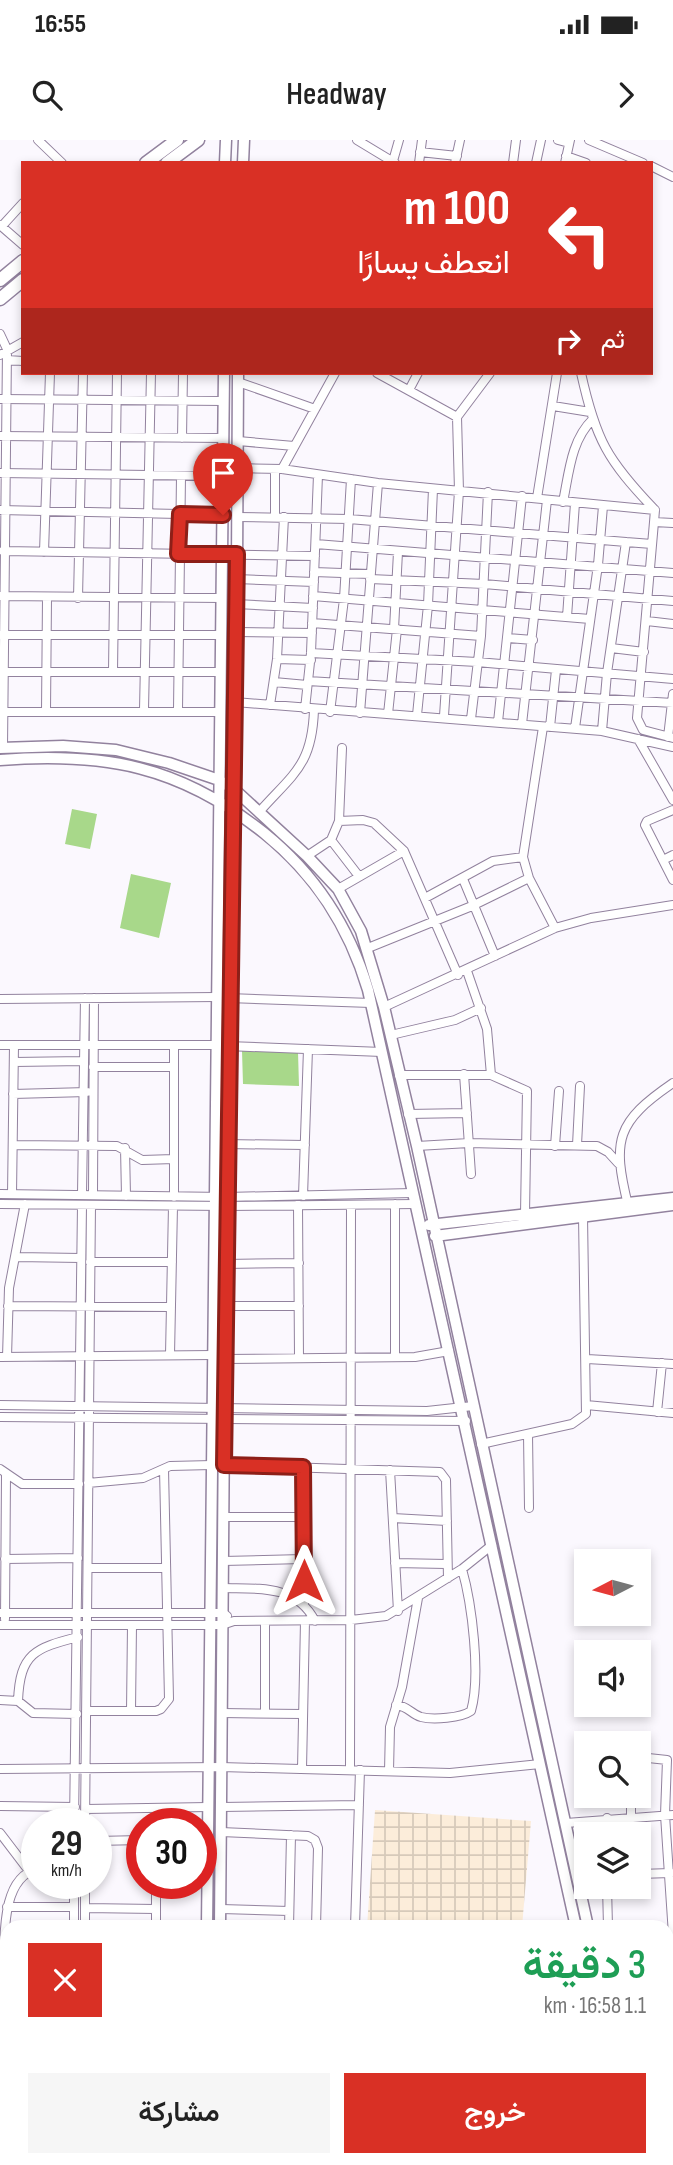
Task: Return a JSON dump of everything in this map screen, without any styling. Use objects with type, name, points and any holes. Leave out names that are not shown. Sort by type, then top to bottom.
[{"type":"main road","points":[[149,161],[177,140]]},
{"type":"main road","points":[[170,161],[198,140]]},
{"type":"main road","points":[[0,280],[21,263]]},
{"type":"main road","points":[[0,299],[21,283]]},
{"type":"street","points":[[38,140],[60,161]]},
{"type":"street","points":[[225,161],[226,140]]},
{"type":"street","points":[[243,161],[244,140]]},
{"type":"street","points":[[394,161],[399,140]]},
{"type":"street","points":[[419,161],[422,140]]},
{"type":"street","points":[[420,152],[456,159],[460,140]]},
{"type":"street","points":[[513,161],[516,140]]},
{"type":"street","points":[[536,161],[541,140]]},
{"type":"street","points":[[558,140],[569,141],[566,160]]},
{"type":"street","points":[[589,140],[638,161]]},
{"type":"street","points":[[361,142],[392,161]]},
{"type":"street","points":[[653,167],[669,175]]},
{"type":"street","points":[[21,205],[1,226],[21,242]]},
{"type":"street","points":[[0,334],[5,355],[2,748],[63,746],[117,750],[169,763],[219,780],[260,811],[338,888],[368,948],[391,1035],[417,1146],[471,1420],[492,1545],[540,1764],[563,1838],[574,1861]]},
{"type":"street","points":[[5,355],[21,343]]},
{"type":"street","points":[[44,552],[50,375]]},
{"type":"street","points":[[78,598],[83,375]]},
{"type":"street","points":[[113,672],[117,375]]},
{"type":"street","points":[[144,710],[143,635],[151,375]]},
{"type":"street","points":[[182,438],[183,375]]},
{"type":"street","points":[[223,998],[218,798],[224,375]]},
{"type":"street","points":[[270,705],[277,659],[282,554],[278,469],[334,375]]},
{"type":"street","points":[[381,375],[457,417]]},
{"type":"street","points":[[409,390],[417,375]]},
{"type":"street","points":[[444,716],[459,491],[457,417],[486,375]]},
{"type":"street","points":[[537,498],[556,375]]},
{"type":"street","points":[[581,375],[591,416],[605,452],[655,510],[639,701],[640,727],[648,733],[670,737],[673,694]]},
{"type":"street","points":[[220,1920],[222,1625],[216,1613],[220,1202],[223,998],[235,790],[238,377],[315,409]]},
{"type":"street","points":[[3,399],[224,401]]},
{"type":"street","points":[[553,406],[591,416]]},
{"type":"street","points":[[563,502],[573,454],[582,430],[591,416]]},
{"type":"street","points":[[3,437],[224,438]]},
{"type":"street","points":[[238,441],[294,446]]},
{"type":"street","points":[[237,468],[278,469],[378,483],[655,510]]},
{"type":"street","points":[[3,473],[223,476]]},
{"type":"street","points":[[260,811],[296,771],[310,749],[307,683],[311,657],[318,475]]},
{"type":"street","points":[[178,710],[177,598],[181,476]]},
{"type":"street","points":[[330,712],[344,599],[351,479]]},
{"type":"street","points":[[360,713],[378,483]]},
{"type":"street","points":[[417,715],[428,605],[433,488]]},
{"type":"street","points":[[471,719],[483,610],[488,492]]},
{"type":"street","points":[[498,722],[522,496]]},
{"type":"street","points":[[522,724],[547,500]]},
{"type":"street","points":[[567,617],[575,503]]},
{"type":"street","points":[[575,728],[598,565],[603,506]]},
{"type":"street","points":[[3,510],[223,515]]},
{"type":"street","points":[[237,517],[349,519],[652,544]]},
{"type":"street","points":[[654,522],[673,523]]},
{"type":"street","points":[[602,731],[607,673],[626,542]]},
{"type":"street","points":[[316,544],[673,573]]},
{"type":"street","points":[[3,551],[315,556]]},
{"type":"street","points":[[388,714],[396,629],[398,552]]},
{"type":"street","points":[[314,572],[673,601]]},
{"type":"street","points":[[236,579],[314,582]]},
{"type":"street","points":[[2,596],[222,598]]},
{"type":"street","points":[[313,596],[590,619]]},
{"type":"street","points":[[46,711],[47,598]]},
{"type":"street","points":[[236,604],[313,608]]},
{"type":"street","points":[[647,621],[673,624]]},
{"type":"street","points":[[312,623],[481,636]]},
{"type":"street","points":[[236,632],[312,633]]},
{"type":"street","points":[[2,635],[221,635]]},
{"type":"street","points":[[507,638],[533,640]]},
{"type":"street","points":[[611,649],[644,652]]},
{"type":"street","points":[[277,659],[338,654],[365,655],[673,679]]},
{"type":"street","points":[[555,928],[529,878],[523,857],[556,670]]},
{"type":"street","points":[[2,672],[220,672]]},
{"type":"street","points":[[274,682],[419,686],[673,703]]},
{"type":"street","points":[[234,702],[330,712],[444,716],[575,728],[602,731],[673,747]]},
{"type":"street","points":[[2,712],[219,712]]},
{"type":"street","points":[[638,739],[672,797]]},
{"type":"street","points":[[307,856],[331,840],[339,821],[342,748]]},
{"type":"street","points":[[0,760],[57,758],[115,762],[167,776],[218,798],[233,809],[289,853],[323,894],[348,935],[371,1003],[449,1351],[468,1407]]},
{"type":"street","points":[[673,810],[646,823],[673,880]]},
{"type":"street","points":[[339,821],[363,820],[374,823],[404,850],[458,975]]},
{"type":"street","points":[[331,840],[358,875]]},
{"type":"street","points":[[338,888],[404,850]]},
{"type":"street","points":[[663,860],[673,855]]},
{"type":"street","points":[[425,898],[493,861],[523,857]]},
{"type":"street","points":[[368,948],[432,919],[472,906],[529,878]]},
{"type":"street","points":[[463,879],[495,956]]},
{"type":"street","points":[[384,1007],[467,971],[555,928],[591,918],[673,905]]},
{"type":"street","points":[[467,971],[481,1007],[489,1045],[491,1075]]},
{"type":"street","points":[[89,998],[89,1045],[93,1067],[93,1195]]},
{"type":"street","points":[[0,999],[223,998],[371,1003]]},
{"type":"street","points":[[391,1035],[455,1020],[481,1007]]},
{"type":"street","points":[[0,1045],[174,1045],[382,1052]]},
{"type":"street","points":[[12,1194],[14,1045]]},
{"type":"street","points":[[82,1195],[84,1061],[89,1045]]},
{"type":"street","points":[[170,1355],[174,1045]]},
{"type":"street","points":[[219,1357],[225,1306],[220,1202],[226,1144],[222,1046]]},
{"type":"street","points":[[303,1196],[308,1049]]},
{"type":"street","points":[[14,1062],[84,1061]]},
{"type":"street","points":[[93,1067],[174,1067]]},
{"type":"street","points":[[464,1074],[471,1174]]},
{"type":"street","points":[[399,1075],[491,1075],[527,1091],[525,1214]]},
{"type":"street","points":[[628,1205],[618,1163],[629,1118],[673,1083]]},
{"type":"street","points":[[577,1145],[580,1086]]},
{"type":"street","points":[[555,1146],[559,1091]]},
{"type":"street","points":[[13,1094],[93,1092]]},
{"type":"street","points":[[408,1114],[467,1113]]},
{"type":"street","points":[[417,1146],[469,1143],[597,1146],[608,1152],[618,1163]]},
{"type":"street","points":[[226,1144],[305,1145]]},
{"type":"street","points":[[13,1145],[125,1148],[142,1160],[174,1159]]},
{"type":"street","points":[[125,1148],[126,1196]]},
{"type":"street","points":[[0,1194],[126,1196],[174,1201]]},
{"type":"street","points":[[220,1202],[303,1196],[414,1198]]},
{"type":"street","points":[[0,1204],[86,1205],[174,1201],[351,1205],[395,1204],[414,1198]]},
{"type":"street","points":[[434,1230],[525,1214],[628,1205],[673,1198]]},
{"type":"street","points":[[25,1204],[8,1306],[4,1357],[170,1355],[351,1358],[395,1357],[449,1351]]},
{"type":"street","points":[[395,1204],[395,1357]]},
{"type":"street","points":[[83,1613],[88,1569],[84,1484],[85,1306],[81,1258],[86,1205]]},
{"type":"street","points":[[85,1306],[90,1262],[86,1205]]},
{"type":"street","points":[[298,1205],[299,1358]]},
{"type":"street","points":[[350,1770],[351,1205]]},
{"type":"street","points":[[421,1226],[434,1230],[673,1205]]},
{"type":"street","points":[[481,1444],[580,1421],[586,1414],[583,1216]]},
{"type":"street","points":[[16,1257],[81,1258]]},
{"type":"street","points":[[90,1262],[172,1262]]},
{"type":"street","points":[[225,1264],[299,1263]]},
{"type":"street","points":[[8,1306],[171,1307]]},
{"type":"street","points":[[225,1306],[299,1307]]},
{"type":"street","points":[[587,1359],[673,1364]]},
{"type":"street","points":[[657,1412],[662,1363]]},
{"type":"street","points":[[0,1405],[351,1422],[471,1420]]},
{"type":"street","points":[[586,1405],[673,1413]]},
{"type":"street","points":[[0,1417],[84,1418],[468,1407]]},
{"type":"street","points":[[471,1420],[481,1444],[566,1823],[563,1838],[575,1920]]},
{"type":"street","points":[[528,1434],[529,1508]]},
{"type":"street","points":[[207,1920],[210,1626],[223,1588],[223,1517],[218,1465]]},
{"type":"street","points":[[3,1472],[22,1484],[84,1484],[144,1478],[164,1469],[218,1465],[437,1471],[443,1474],[447,1521],[447,1578]]},
{"type":"street","points":[[303,1467],[304,1603]]},
{"type":"street","points":[[0,1700],[18,1701],[33,1713],[156,1712],[162,1709],[169,1699],[164,1469]]},
{"type":"street","points":[[390,1470],[398,1611]]},
{"type":"street","points":[[3,1472],[5,1559],[2,1625],[210,1626],[234,1621],[379,1618],[398,1611],[462,1569],[492,1545]]},
{"type":"street","points":[[0,1806],[75,1807],[75,1768],[82,1713],[83,1613],[78,1558],[84,1484]]},
{"type":"street","points":[[223,1517],[303,1517]]},
{"type":"street","points":[[393,1518],[447,1521]]},
{"type":"street","points":[[5,1559],[78,1558]]},
{"type":"street","points":[[223,1561],[303,1559]]},
{"type":"street","points":[[396,1563],[446,1564]]},
{"type":"street","points":[[88,1569],[166,1568]]},
{"type":"street","points":[[396,1705],[408,1707],[422,1717],[458,1716],[471,1711],[474,1643],[472,1609],[462,1569]]},
{"type":"street","points":[[223,1588],[283,1591],[304,1603],[315,1620]]},
{"type":"street","points":[[389,1771],[390,1727],[418,1598]]},
{"type":"street","points":[[2,1613],[216,1613],[234,1621]]},
{"type":"street","points":[[302,1769],[305,1620]]},
{"type":"street","points":[[265,1621],[265,1713]]},
{"type":"street","points":[[83,1625],[78,1637],[86,1808]]},
{"type":"street","points":[[131,1711],[132,1625]]},
{"type":"street","points":[[18,1701],[23,1667],[33,1653],[47,1645],[78,1637]]},
{"type":"street","points":[[222,1713],[303,1714]]},
{"type":"street","points":[[651,1758],[670,1760],[672,1920]]},
{"type":"street","points":[[0,1769],[221,1767],[480,1772],[540,1764]]},
{"type":"street","points":[[355,1920],[360,1770]]},
{"type":"street","points":[[221,1807],[359,1805]]},
{"type":"street","points":[[112,1809],[208,1807]]},
{"type":"street","points":[[631,1808],[631,1816]]},
{"type":"street","points":[[566,1823],[669,1815]]},
{"type":"street","points":[[221,1832],[307,1836],[317,1844],[316,1920]]},
{"type":"street","points":[[0,1833],[21,1857]]},
{"type":"street","points":[[289,1920],[291,1835]]},
{"type":"street","points":[[651,1873],[671,1872]]},
{"type":"street","points":[[6,1920],[13,1883],[21,1878]]},
{"type":"street","points":[[74,1899],[74,1920]]},
{"type":"street","points":[[85,1899],[85,1920]]},
{"type":"street","points":[[156,1899],[156,1920]]},
{"type":"street","points":[[585,1899],[587,1920]]},
{"type":"street","points":[[607,1899],[608,1920]]},
{"type":"street","points":[[7,1907],[74,1908]]},
{"type":"street","points":[[85,1908],[156,1909]]},
{"type":"street","points":[[220,1909],[289,1911]]},
{"type":"shaded area","points":[[375,1810],[531,1821],[523,1920],[367,1920]]},
{"type":"green space","points":[[72,809],[97,814],[90,849],[65,844]]},
{"type":"green space","points":[[131,874],[171,883],[159,938],[120,928]]},
{"type":"green space","points":[[242,1051],[298,1052],[299,1086],[243,1084]]},
{"type":"route","points":[[223,515],[180,514],[178,554],[237,554],[234,702],[236,765],[227,1046],[224,1465],[303,1467],[304,1581]]}]
